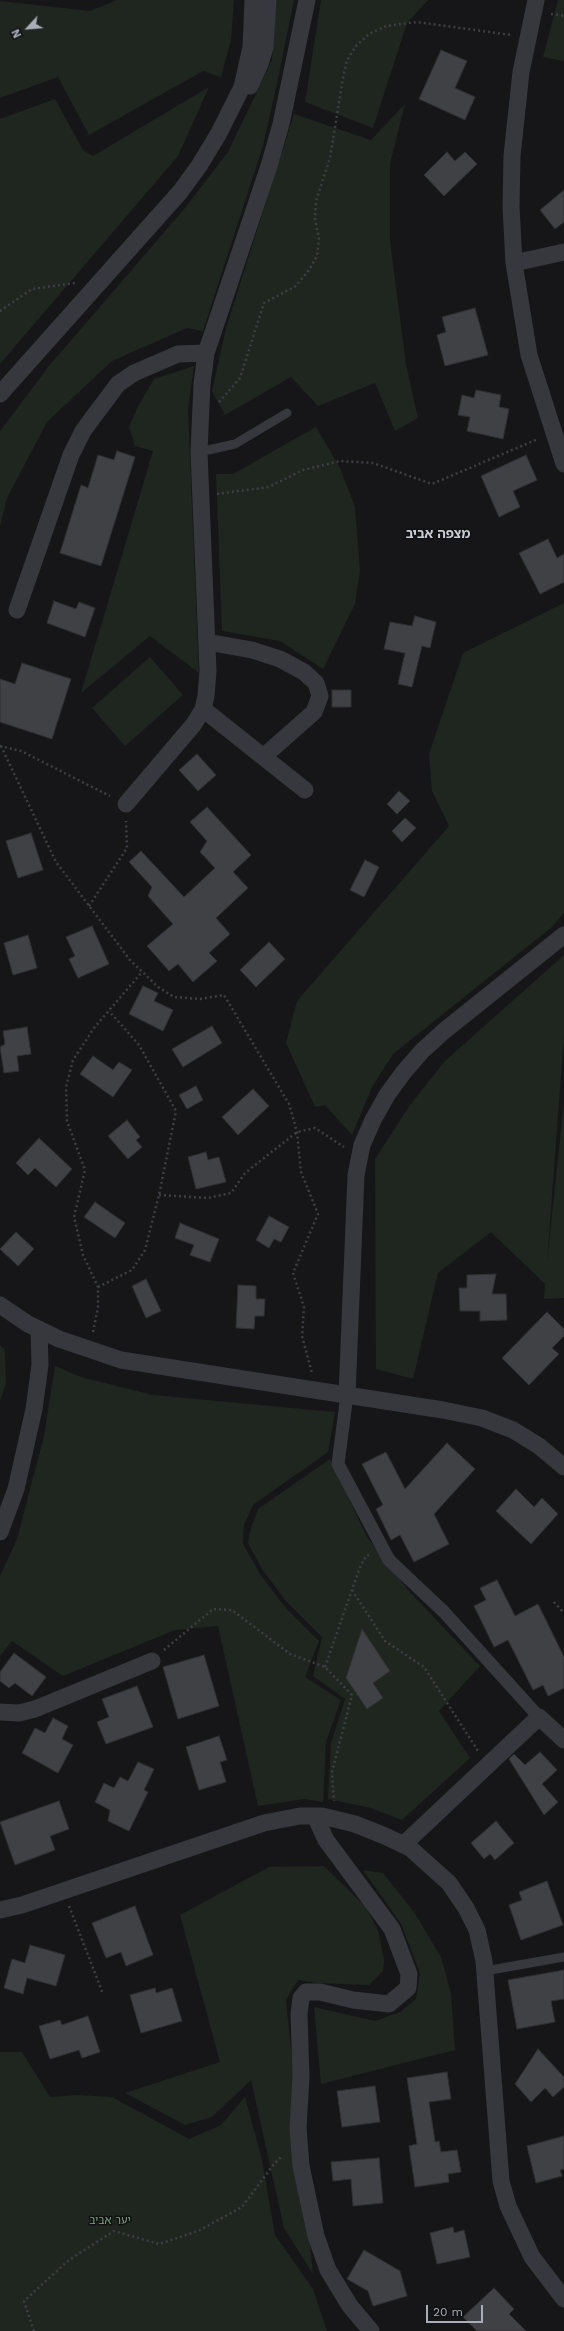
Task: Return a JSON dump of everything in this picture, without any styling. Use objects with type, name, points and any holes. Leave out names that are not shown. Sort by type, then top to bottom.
[{"type":"street","points":[[219,133],[235,103],[247,66],[253,30],[253,0]]},
{"type":"street","points":[[0,394],[180,192],[236,110],[260,64],[267,32],[268,0]]},
{"type":"street","points":[[126,804],[194,724],[202,709],[206,696],[208,671],[199,422],[206,353],[269,166],[281,124],[307,0]]},
{"type":"street","points":[[536,0],[520,72],[512,156],[511,207],[514,263],[529,355],[564,464]]},
{"type":"street","points":[[514,263],[564,252]]},
{"type":"street","points":[[17,610],[71,455],[83,431],[94,416],[118,384],[134,373],[178,354],[206,353]]},
{"type":"street","points":[[207,642],[252,650],[280,659],[304,672],[316,682],[320,696],[314,712],[263,757]]},
{"type":"street","points":[[202,709],[305,790]]},
{"type":"street","points":[[564,935],[444,1031],[422,1051],[387,1095],[373,1120],[360,1157],[356,1175],[347,1395],[338,1464],[389,1560],[444,1612],[539,1717],[564,1740]]},
{"type":"street","points":[[0,1305],[39,1329],[89,1350],[121,1360],[316,1390],[482,1418],[513,1430],[539,1446],[564,1468]]},
{"type":"street","points":[[0,1532],[16,1489],[29,1431],[40,1365],[39,1329]]},
{"type":"street","points":[[0,1712],[19,1713],[35,1709],[152,1661]]},
{"type":"street","points":[[403,1845],[539,1717]]},
{"type":"street","points":[[0,1910],[63,1891],[264,1823],[300,1816],[315,1816],[355,1824],[403,1845],[426,1861],[449,1883],[466,1908],[476,1930],[485,1970],[501,2181],[508,2206],[532,2257],[564,2299]]},
{"type":"street","points":[[315,1816],[326,1840],[392,1929],[410,1974],[408,1988],[389,2004],[353,2000],[320,1992],[306,1992],[301,1998],[299,2014],[301,2077],[298,2128],[300,2148],[316,2236],[328,2270],[350,2306],[371,2331]]},
{"type":"lane","points":[[199,452],[235,444],[288,413]]},
{"type":"lane","points":[[485,1970],[564,1957]]},
{"type":"path","points":[[199,422],[240,378],[264,304],[296,286],[309,270],[317,256],[319,238],[315,220],[316,201],[330,158],[347,60],[356,46],[369,34],[386,26],[417,22],[527,38]]},
{"type":"path","points":[[0,311],[32,289],[101,279]]},
{"type":"path","points":[[201,496],[269,487],[303,470],[340,461],[373,463],[432,484],[553,432]]},
{"type":"path","points":[[0,746],[21,750],[126,804],[127,848],[90,906]]},
{"type":"path","points":[[0,746],[56,862],[130,960],[158,987],[174,998],[200,999],[224,995],[289,1104],[297,1132],[302,1172],[318,1214],[293,1272],[304,1307],[302,1336],[316,1390]]},
{"type":"path","points":[[89,1350],[98,1307],[98,1288],[83,1255],[74,1217],[85,1170],[67,1121],[66,1087],[73,1060],[94,1028],[142,972]]},
{"type":"path","points":[[98,1288],[132,1270],[145,1250],[159,1196],[176,1112],[139,1045],[109,1011]]},
{"type":"path","points":[[159,1196],[208,1198],[231,1193],[245,1172],[297,1132],[315,1128],[360,1157]]},
{"type":"path","points":[[325,1667],[352,1590],[366,1556],[382,1548]]},
{"type":"path","points":[[352,1590],[385,1642],[424,1667],[488,1766]]},
{"type":"path","points":[[554,1602],[564,1613]]},
{"type":"path","points":[[152,1661],[213,1609],[232,1610],[290,1654],[325,1667],[352,1695],[332,1772],[335,1819]]},
{"type":"path","points":[[63,1891],[103,1994]]},
{"type":"path","points":[[34,2331],[24,2301],[69,2260],[114,2231],[159,2244],[198,2231],[242,2208],[274,2164],[284,2155],[300,2148]]},
{"type":"green space","points":[[117,0],[234,0],[231,40],[221,77],[203,71],[89,135],[58,77],[0,98],[0,1],[90,11]]},
{"type":"green space","points":[[274,0],[294,0],[278,79],[263,146],[203,331],[187,328],[112,361],[47,422],[7,498],[0,526],[0,431],[49,366],[185,208],[228,152],[272,60]]},
{"type":"green space","points":[[321,0],[428,0],[407,23],[373,128],[305,102]]},
{"type":"green space","points":[[558,0],[564,0],[564,61],[543,57]]},
{"type":"green space","points":[[209,87],[178,156],[0,364],[0,119],[55,99],[83,150],[93,156]]},
{"type":"green space","points":[[405,104],[390,164],[390,241],[406,364],[418,418],[395,431],[375,383],[318,406],[291,377],[225,415],[212,391],[226,328],[294,114],[371,140]]},
{"type":"green space","points":[[194,366],[188,409],[199,673],[150,636],[81,693],[153,451],[135,446],[129,427],[137,408],[154,379]]},
{"type":"green space","points":[[316,427],[340,468],[355,507],[360,571],[355,604],[323,669],[280,641],[222,631],[216,474],[233,474]]},
{"type":"green space","points":[[564,603],[564,913],[552,927],[393,1054],[372,1087],[352,1135],[325,1105],[315,1107],[286,1043],[297,1001],[449,826],[432,791],[429,754],[463,653]]},
{"type":"green space","points":[[150,657],[183,695],[125,746],[92,708]]},
{"type":"green space","points":[[564,955],[564,1036],[547,1262],[564,1102],[564,1298],[544,1299],[545,1284],[491,1232],[438,1273],[413,1379],[376,1369],[375,1159],[410,1105],[445,1061]]},
{"type":"green space","points":[[0,1345],[5,1350],[6,1383],[0,1401]]},
{"type":"green space","points":[[55,1366],[81,1377],[153,1395],[335,1412],[328,1452],[253,1505],[244,1525],[243,1544],[260,1574],[284,1606],[319,1641],[305,1677],[341,1700],[326,1742],[323,1802],[305,1799],[258,1806],[218,1626],[175,1630],[63,1676],[12,1641],[0,1656],[0,1576],[17,1539],[44,1436]]},
{"type":"green space","points":[[330,1459],[367,1537],[408,1590],[480,1666],[439,1711],[470,1758],[402,1820],[371,1808],[328,1799],[331,1743],[345,1699],[313,1676],[322,1637],[285,1600],[262,1569],[248,1543],[250,1531],[258,1509]]},
{"type":"green space","points":[[324,1866],[365,1906],[378,1930],[384,1960],[383,1971],[369,1985],[317,1983],[298,1980],[286,2000],[313,2274],[284,2228],[251,2080],[212,2117],[185,2125],[125,2093],[220,2062],[180,1915],[269,1867]]},
{"type":"green space","points":[[363,1870],[383,1873],[414,1912],[441,1957],[451,1993],[455,2050],[321,2084],[314,2007],[375,2021],[400,2012],[416,1999],[420,1973],[401,1924]]},
{"type":"green space","name":"יער אביב","points":[[0,2052],[22,2052],[50,2097],[78,2095],[112,2097],[189,2139],[221,2125],[245,2097],[262,2160],[275,2235],[313,2289],[327,2331],[0,2331]]},
{"type":"building","points":[[441,50],[467,61],[455,88],[475,97],[465,120],[419,99]]},
{"type":"building","points":[[447,152],[455,161],[465,152],[477,164],[444,196],[424,175]]},
{"type":"building","points":[[564,190],[564,222],[555,229],[540,210]]},
{"type":"building","points":[[475,308],[488,355],[445,366],[437,335],[446,332],[442,317]]},
{"type":"building","points":[[476,390],[501,395],[499,407],[509,409],[503,439],[467,431],[470,417],[458,415],[462,395],[474,398]]},
{"type":"building","points":[[117,451],[135,457],[101,566],[60,553],[81,485],[88,488],[98,455],[114,460]]},
{"type":"building","points":[[526,455],[537,480],[513,491],[520,507],[499,517],[481,476]]},
{"type":"building","points":[[548,539],[557,558],[564,554],[564,582],[540,594],[519,553]]},
{"type":"building","points":[[54,601],[76,609],[79,602],[95,608],[85,637],[47,623]]},
{"type":"building","points":[[415,616],[436,622],[430,648],[422,646],[412,687],[398,684],[405,653],[384,649],[390,622],[412,626]]},
{"type":"building","points":[[22,663],[71,679],[52,739],[0,722],[0,679],[15,684]]},
{"type":"building","points":[[332,690],[351,690],[351,707],[332,707]]},
{"type":"building","points":[[197,754],[216,775],[198,791],[179,770]]},
{"type":"building","points":[[399,791],[410,801],[397,814],[387,804]]},
{"type":"building","points":[[207,807],[251,855],[233,872],[248,888],[216,918],[230,934],[209,953],[217,961],[193,982],[178,964],[169,971],[147,946],[173,924],[148,896],[152,887],[129,862],[141,851],[184,897],[215,868],[200,852],[207,841],[190,822]]},
{"type":"building","points":[[405,818],[416,828],[402,842],[392,831]]},
{"type":"building","points":[[31,833],[43,870],[18,878],[6,841]]},
{"type":"building","points":[[365,860],[379,867],[364,897],[350,890]]},
{"type":"building","points":[[92,926],[109,964],[78,978],[69,959],[75,956],[66,937]]},
{"type":"building","points":[[28,935],[37,968],[13,975],[4,943]]},
{"type":"building","points":[[269,942],[285,959],[256,987],[240,970]]},
{"type":"building","points":[[143,986],[158,993],[154,1001],[173,1010],[163,1031],[129,1014]]},
{"type":"building","points":[[212,1026],[222,1043],[183,1067],[172,1049]]},
{"type":"building","points":[[27,1027],[31,1054],[17,1056],[19,1071],[4,1073],[0,1047],[5,1044],[3,1031]]},
{"type":"building","points":[[93,1056],[113,1070],[119,1062],[132,1070],[113,1097],[80,1074]]},
{"type":"building","points":[[196,1086],[203,1100],[187,1109],[179,1095]]},
{"type":"building","points":[[253,1089],[269,1106],[238,1135],[222,1117]]},
{"type":"building","points":[[127,1120],[140,1137],[136,1140],[142,1147],[128,1159],[108,1136]]},
{"type":"building","points":[[39,1138],[72,1169],[56,1187],[35,1168],[28,1175],[16,1163]]},
{"type":"building","points":[[206,1152],[208,1160],[219,1157],[226,1182],[196,1189],[188,1157]]},
{"type":"building","points":[[95,1202],[125,1223],[115,1238],[84,1217]]},
{"type":"building","points":[[269,1216],[289,1227],[281,1242],[274,1239],[269,1248],[256,1240]]},
{"type":"building","points":[[180,1223],[219,1239],[210,1262],[190,1255],[194,1245],[175,1238]]},
{"type":"building","points":[[16,1232],[34,1249],[18,1266],[0,1249]]},
{"type":"building","points":[[496,1274],[492,1294],[506,1294],[507,1320],[480,1321],[480,1311],[460,1311],[459,1288],[467,1288],[467,1275]]},
{"type":"building","points":[[146,1279],[161,1311],[146,1318],[132,1286]]},
{"type":"building","points":[[238,1285],[256,1286],[256,1299],[265,1299],[264,1316],[255,1316],[254,1329],[236,1328]]},
{"type":"building","points":[[547,1312],[564,1329],[564,1336],[552,1348],[559,1354],[529,1385],[502,1358]]},
{"type":"building","points":[[447,1443],[475,1469],[434,1514],[449,1544],[414,1562],[400,1535],[391,1540],[376,1509],[383,1505],[362,1464],[386,1452],[405,1489]]},
{"type":"building","points":[[516,1489],[534,1507],[542,1498],[558,1514],[531,1544],[496,1511]]},
{"type":"building","points":[[497,1580],[515,1616],[538,1604],[564,1657],[564,1688],[548,1696],[543,1685],[533,1690],[508,1640],[494,1647],[474,1606],[486,1600],[480,1588]]},
{"type":"building","points":[[362,1629],[390,1671],[373,1683],[383,1698],[367,1709],[346,1678]]},
{"type":"building","points":[[14,1653],[46,1677],[32,1696],[15,1683],[9,1688],[0,1681],[0,1672]]},
{"type":"building","points":[[204,1655],[219,1706],[178,1719],[163,1667]]},
{"type":"building","points":[[137,1686],[153,1727],[106,1744],[97,1722],[109,1717],[102,1699]]},
{"type":"building","points":[[53,1718],[68,1726],[62,1739],[73,1745],[58,1773],[22,1753],[35,1728],[45,1733]]},
{"type":"building","points":[[219,1736],[227,1760],[220,1762],[226,1782],[199,1790],[186,1747]]},
{"type":"building","points":[[540,1752],[557,1770],[542,1784],[558,1802],[544,1815],[509,1759],[514,1754],[525,1765]]},
{"type":"building","points":[[138,1762],[154,1769],[144,1790],[148,1792],[129,1831],[108,1821],[110,1810],[95,1802],[104,1783],[114,1788],[120,1777],[128,1781]]},
{"type":"building","points":[[59,1801],[69,1829],[50,1836],[55,1850],[15,1865],[0,1822]]},
{"type":"building","points":[[496,1821],[514,1843],[495,1860],[490,1854],[484,1859],[471,1843]]},
{"type":"building","points":[[547,1881],[563,1925],[521,1940],[509,1905],[522,1900],[519,1892]]},
{"type":"building","points":[[135,1906],[153,1955],[126,1966],[121,1952],[106,1958],[92,1923]]},
{"type":"building","points":[[30,1945],[65,1955],[56,1986],[27,1978],[23,1994],[4,1988],[12,1959],[25,1963]]},
{"type":"building","points":[[564,1970],[564,1999],[551,2001],[555,2022],[517,2029],[508,1980]]},
{"type":"building","points":[[155,1988],[156,1993],[172,1988],[182,2021],[141,2033],[130,1995]]},
{"type":"building","points":[[88,2016],[100,2052],[82,2058],[79,2050],[50,2059],[39,2026],[60,2020],[62,2025]]},
{"type":"building","points":[[538,2049],[564,2077],[564,2087],[553,2097],[545,2088],[531,2102],[515,2084]]},
{"type":"building","points":[[447,2072],[451,2099],[429,2102],[435,2142],[439,2141],[441,2152],[457,2150],[461,2172],[448,2174],[449,2182],[415,2187],[409,2146],[417,2144],[407,2078]]},
{"type":"building","points":[[375,2086],[380,2122],[342,2127],[337,2091]]},
{"type":"building","points":[[564,2136],[564,2169],[560,2170],[562,2176],[536,2183],[527,2146]]},
{"type":"building","points":[[379,2158],[383,2203],[353,2206],[351,2179],[333,2181],[331,2162]]},
{"type":"building","points":[[453,2227],[454,2233],[464,2230],[470,2257],[437,2264],[430,2233]]},
{"type":"building","points":[[364,2250],[400,2271],[407,2296],[373,2306],[368,2291],[347,2279]]},
{"type":"building","points":[[494,2288],[514,2309],[509,2314],[526,2331],[477,2331],[463,2317]]},
{"type":"district","name":"מצפה אביב","points":[[438,534]]}]
